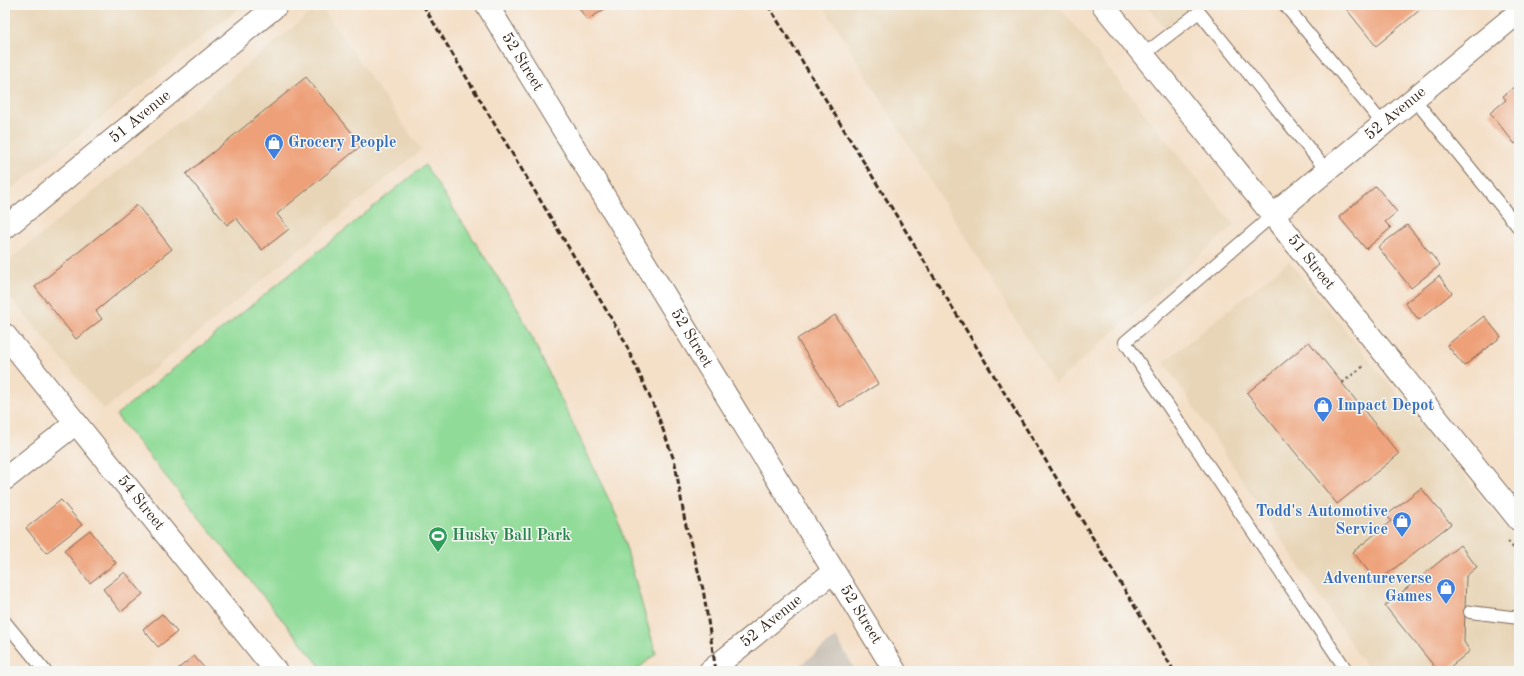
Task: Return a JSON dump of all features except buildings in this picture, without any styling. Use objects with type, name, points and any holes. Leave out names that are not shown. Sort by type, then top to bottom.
[{"type":"street","name":"52 Street","points":[[487,5],[895,671]]},
{"type":"street","name":"51 Street","points":[[1103,5],[1519,520]]},
{"type":"street","name":"51 Avenue","points":[[5,228],[276,6]]},
{"type":"street","name":"52 Avenue","points":[[1273,215],[1519,12]]},
{"type":"street","name":"54 Street","points":[[5,335],[276,671]]},
{"type":"street","points":[[5,479],[76,423]]},
{"type":"street","name":"52 Avenue","points":[[710,671],[833,572]]},
{"type":"lane","points":[[1285,5],[1383,124]]},
{"type":"lane","points":[[1143,55],[1199,12],[1327,171]]},
{"type":"lane","points":[[1414,99],[1519,228]]},
{"type":"lane","points":[[1273,215],[1125,342],[1348,671]]},
{"type":"lane","points":[[1470,612],[1519,618]]},
{"type":"lane","points":[[5,622],[45,671]]},
{"type":"path","points":[[1342,383],[1365,365]]},
{"type":"shaded area","points":[[5,5],[243,5],[5,194]]},
{"type":"shaded area","points":[[320,5],[421,150],[104,410],[5,291],[5,264]]},
{"type":"shaded area","points":[[823,5],[1058,5],[1234,225],[1055,384]]},
{"type":"shaded area","points":[[1146,5],[1193,5],[1165,28]]},
{"type":"shaded area","points":[[1289,261],[1519,544],[1519,671],[1369,671],[1164,362]]},
{"type":"shaded area","points":[[836,637],[856,671],[793,671]]},
{"type":"green space","name":"Husky Ball Park","points":[[425,165],[519,310],[618,519],[656,654],[635,671],[324,671],[116,415]]},
{"type":"railway","points":[[423,5],[623,338],[657,413],[675,463],[685,522],[703,589],[716,671]]},
{"type":"railway","points":[[768,5],[1174,671]]},
{"type":"place","name":"Grocery People","points":[[274,160]]},
{"type":"place","name":"Impact Depot","points":[[1323,423]]},
{"type":"place","name":"Todd's Automotive Service","points":[[1402,538]]},
{"type":"place","name":"Husky Ball Park","points":[[438,553]]},
{"type":"place","name":"Adventureverse Games","points":[[1446,605]]}]
